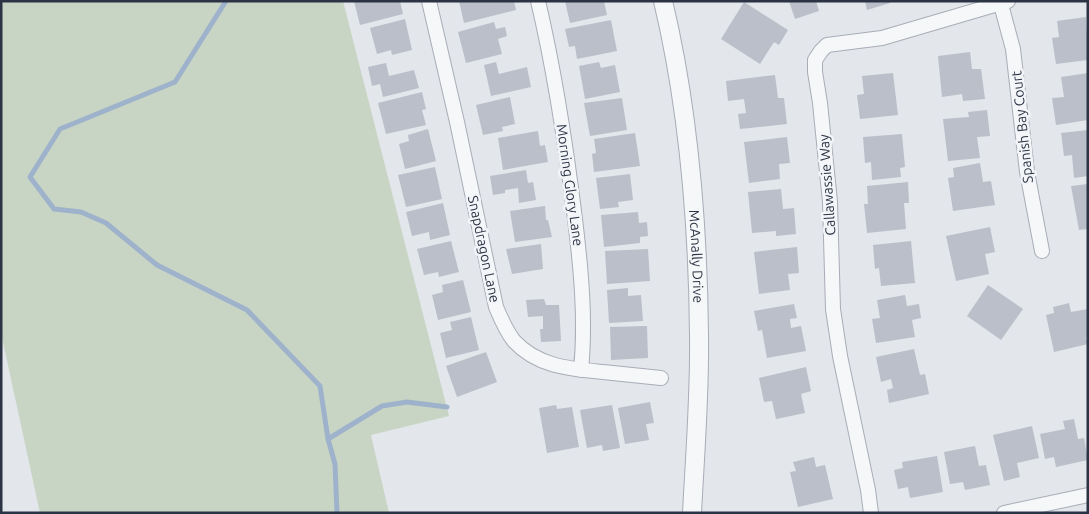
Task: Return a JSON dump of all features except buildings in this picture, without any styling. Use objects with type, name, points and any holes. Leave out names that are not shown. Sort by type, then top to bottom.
[{"type":"street","name":"Snapdragon Lane","points":[[429,1],[453,103],[496,307],[503,325],[514,341],[527,352],[554,366],[661,378]]},
{"type":"street","name":"Morning Glory Lane","points":[[538,1],[562,125],[579,255],[584,329],[581,370]]},
{"type":"street","name":"McAnally Drive","points":[[663,1],[686,128],[698,265],[699,337],[692,513]]},
{"type":"street","name":"Spanish Bay Court","points":[[1003,2],[1013,50],[1027,172],[1042,251]]},
{"type":"street","name":"Callawassie Way","points":[[871,513],[834,316],[831,286],[831,216],[815,60],[820,51],[827,46],[882,38],[1003,2]]},
{"type":"street","points":[[1004,513],[1088,495]]},
{"type":"green space","points":[[1,1],[343,1],[449,416],[371,435],[389,513],[40,513],[1,333]]},
{"type":"waterway","points":[[226,1],[175,82],[60,129],[30,177],[54,209],[81,212],[106,223],[157,265],[247,310],[320,386],[328,439],[335,464],[337,513]]},
{"type":"waterway","points":[[328,439],[382,406],[407,402],[447,407]]}]
